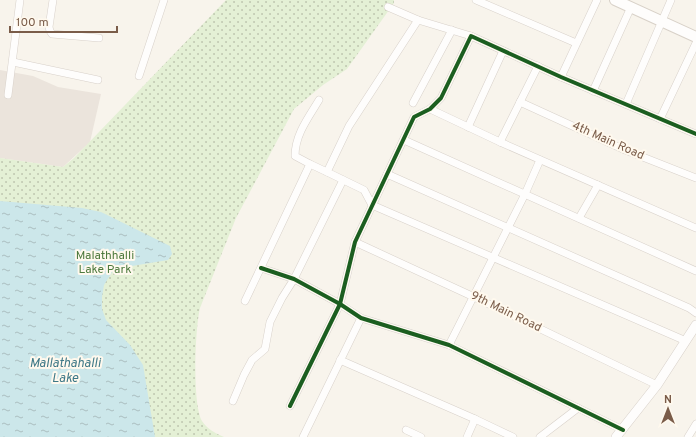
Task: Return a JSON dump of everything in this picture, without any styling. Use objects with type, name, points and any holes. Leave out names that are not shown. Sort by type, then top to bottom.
[{"type":"main road","points":[[615,0],[696,37]]},
{"type":"street","points":[[8,95],[20,0]]},
{"type":"street","points":[[53,0],[49,27],[52,34],[99,38]]},
{"type":"street","points":[[138,76],[164,0]]},
{"type":"street","points":[[476,0],[576,43]]},
{"type":"street","points":[[561,77],[597,0]]},
{"type":"street","points":[[626,104],[671,0]]},
{"type":"street","points":[[593,91],[631,7]]},
{"type":"street","points":[[388,8],[418,20],[471,36],[593,91],[696,134]]},
{"type":"street","points":[[327,172],[349,126],[418,20]]},
{"type":"street","points":[[413,103],[452,30]]},
{"type":"street","points":[[290,406],[340,304],[354,242],[414,117],[430,109],[441,98],[471,36]]},
{"type":"street","points":[[660,119],[696,43]]},
{"type":"street","points":[[468,127],[503,51]]},
{"type":"street","points":[[13,62],[98,80]]},
{"type":"street","points":[[500,142],[538,66]]},
{"type":"street","points":[[319,100],[304,123],[295,146],[295,156],[364,190],[372,205],[686,341]]},
{"type":"street","name":"4th Main Road","points":[[520,102],[624,150],[696,178]]},
{"type":"street","points":[[430,109],[540,160],[696,228]]},
{"type":"street","points":[[404,140],[696,271]]},
{"type":"street","points":[[449,345],[525,194],[540,160]]},
{"type":"street","points":[[245,301],[310,164]]},
{"type":"street","points":[[387,174],[689,308],[696,313]]},
{"type":"street","points":[[233,401],[252,360],[265,349],[270,322],[282,298],[294,279],[343,180]]},
{"type":"street","points":[[579,218],[598,185]]},
{"type":"street","name":"9th Main Road","points":[[354,242],[474,296],[657,385]]},
{"type":"street","points":[[261,268],[294,279],[340,304],[361,318],[449,345],[623,430]]},
{"type":"street","points":[[303,437],[361,318]]},
{"type":"street","points":[[616,437],[657,385],[696,325]]},
{"type":"street","points":[[340,360],[513,437]]},
{"type":"street","points":[[540,437],[578,408]]},
{"type":"street","points":[[467,437],[475,419]]},
{"type":"street","points":[[688,437],[696,424]]},
{"type":"street","points":[[406,430],[421,437]]},
{"type":"shaded area","points":[[0,70],[33,76],[58,87],[101,94],[90,142],[63,167],[0,158]]},
{"type":"green space","name":"Malathhalli Lake Park","points":[[226,0],[394,0],[394,3],[347,69],[323,85],[294,109],[236,218],[200,308],[195,366],[199,412],[202,421],[206,426],[224,437],[0,437],[0,158],[63,167],[74,158]]},
{"type":"water","name":"Mallathahalli Lake","points":[[0,201],[82,208],[101,212],[170,246],[172,254],[168,260],[114,269],[104,285],[102,297],[102,309],[106,320],[130,345],[143,365],[155,437],[0,437]]},
{"type":"cycle path","points":[[290,406],[340,304],[355,242],[414,117],[430,109],[441,98],[471,36],[561,77],[696,134]]},
{"type":"cycle path","points":[[261,268],[294,279],[340,304],[361,318],[449,345],[623,430]]}]
